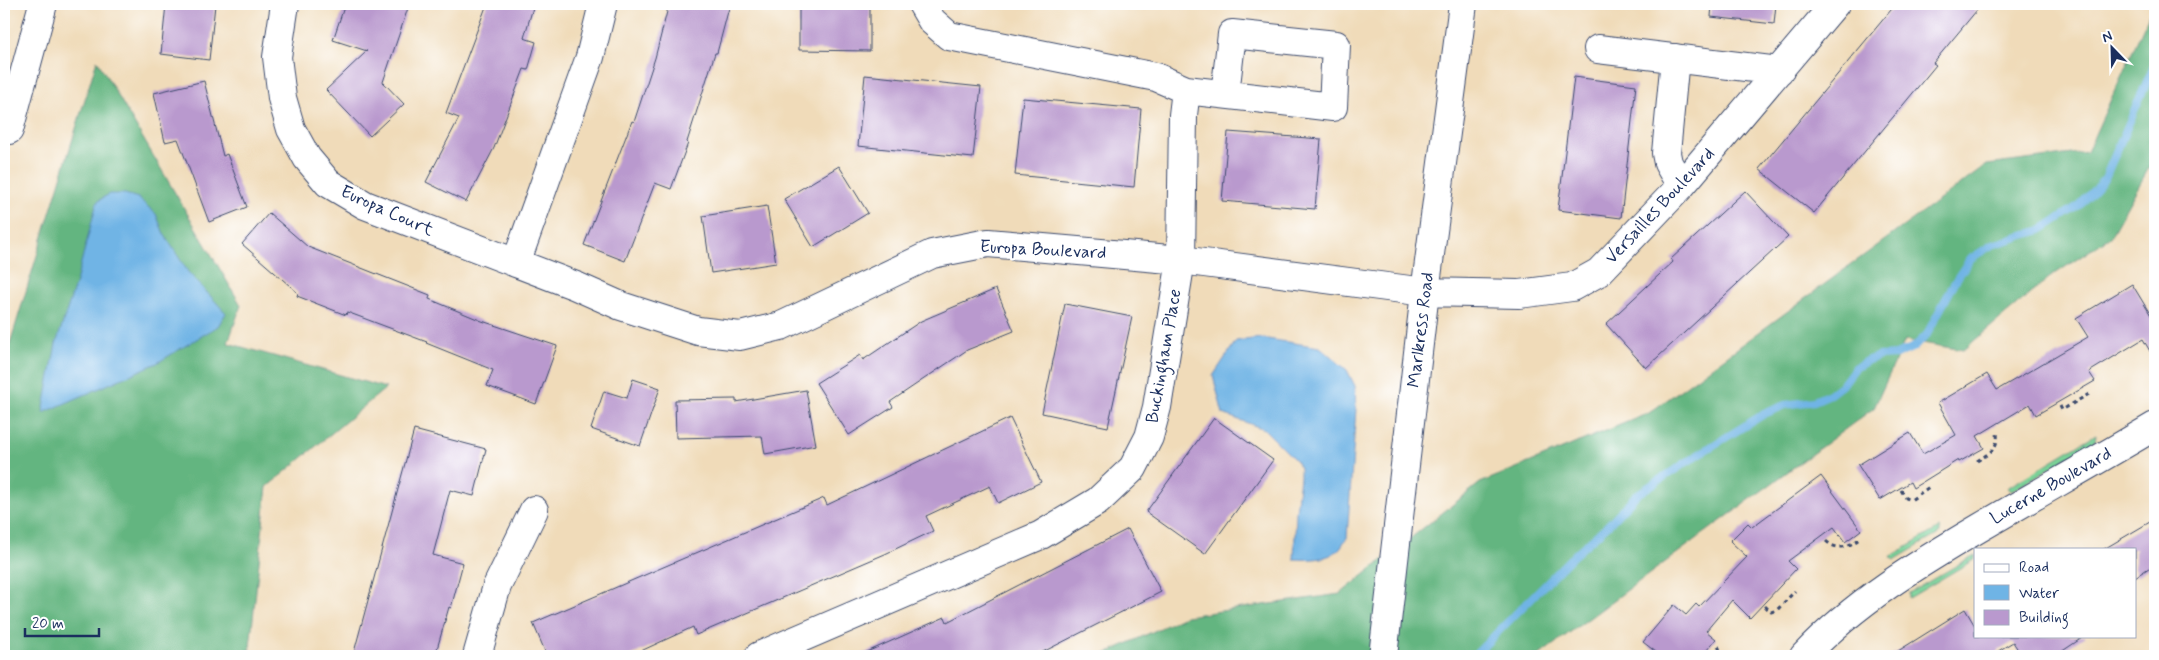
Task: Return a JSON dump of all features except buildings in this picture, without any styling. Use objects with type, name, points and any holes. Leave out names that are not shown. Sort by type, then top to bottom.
[{"type":"street","points":[[4,128],[9,130],[43,4]]},
{"type":"street","name":"Europa Court","points":[[285,4],[277,57],[282,98],[291,129],[307,158],[328,183],[365,205],[621,306]]},
{"type":"street","points":[[516,263],[590,57],[602,4]]},
{"type":"street","points":[[922,4],[932,20],[949,36],[1156,77],[1186,90],[1224,94]]},
{"type":"street","name":"Marlkress Road","points":[[1383,656],[1425,292],[1463,4]]},
{"type":"street","name":"Versailles Boulevard","points":[[1425,292],[1519,294],[1572,286],[1598,272],[1681,186],[1835,4]]},
{"type":"street","points":[[1598,49],[1780,70]]},
{"type":"street","points":[[1675,58],[1666,153],[1668,163],[1681,186]]},
{"type":"street","name":"Buckingham Place","points":[[760,656],[1041,535],[1098,501],[1133,468],[1149,437],[1157,407],[1181,260],[1183,116],[1186,90]]},
{"type":"street","name":"Europa Boulevard","points":[[621,306],[698,331],[740,336],[781,326],[932,254],[988,243],[1181,260],[1425,292]]},
{"type":"street","name":"Lucerne Boulevard","points":[[1804,656],[1834,626],[1892,582],[1943,549],[2155,426]]},
{"type":"street","points":[[481,653],[497,586],[534,510]]},
{"type":"path","points":[[2060,406],[2062,410],[2089,394]]},
{"type":"path","points":[[1977,461],[1991,453],[1996,446],[1997,434]]},
{"type":"path","points":[[1901,490],[1906,498],[1911,500],[1928,487]]},
{"type":"path","points":[[1826,541],[1838,548],[1845,547],[1862,538]]},
{"type":"path","points":[[1765,606],[1771,612],[1777,610],[1795,591]]},
{"type":"path","points":[[1718,646],[1722,656]]},
{"type":"green space","points":[[2154,4],[2155,157],[2110,237],[2049,278],[1963,350],[1905,340],[1874,408],[1538,656],[1101,656],[1186,616],[1340,594],[1480,483],[1649,413],[1987,165],[2087,152]]},
{"type":"green space","points":[[97,60],[241,305],[228,343],[386,388],[267,487],[249,656],[4,656],[4,363]]},
{"type":"green space","points":[[2096,434],[2095,441],[2012,491],[2007,488]]},
{"type":"green space","points":[[1939,528],[1940,533],[1894,560],[1890,557]]},
{"type":"green space","points":[[1974,556],[1974,560],[1909,598],[1909,593]]},
{"type":"water","points":[[109,194],[125,194],[138,198],[156,214],[164,234],[188,272],[226,313],[218,326],[157,363],[43,413],[56,344],[76,282],[97,202]]},
{"type":"water","points":[[1261,338],[1320,347],[1347,370],[1355,386],[1356,409],[1347,538],[1333,554],[1322,558],[1294,559],[1300,477],[1300,468],[1296,461],[1264,429],[1223,414],[1213,376],[1236,341]]},
{"type":"waterway","points":[[1474,656],[1572,557],[1608,525],[1636,495],[1764,414],[1785,405],[1814,401],[1830,394],[1843,384],[1855,368],[1868,360],[1880,356],[1896,355],[1914,347],[1926,336],[1956,280],[1970,259],[1992,245],[2041,230],[2081,204],[2105,178],[2155,63]]}]
